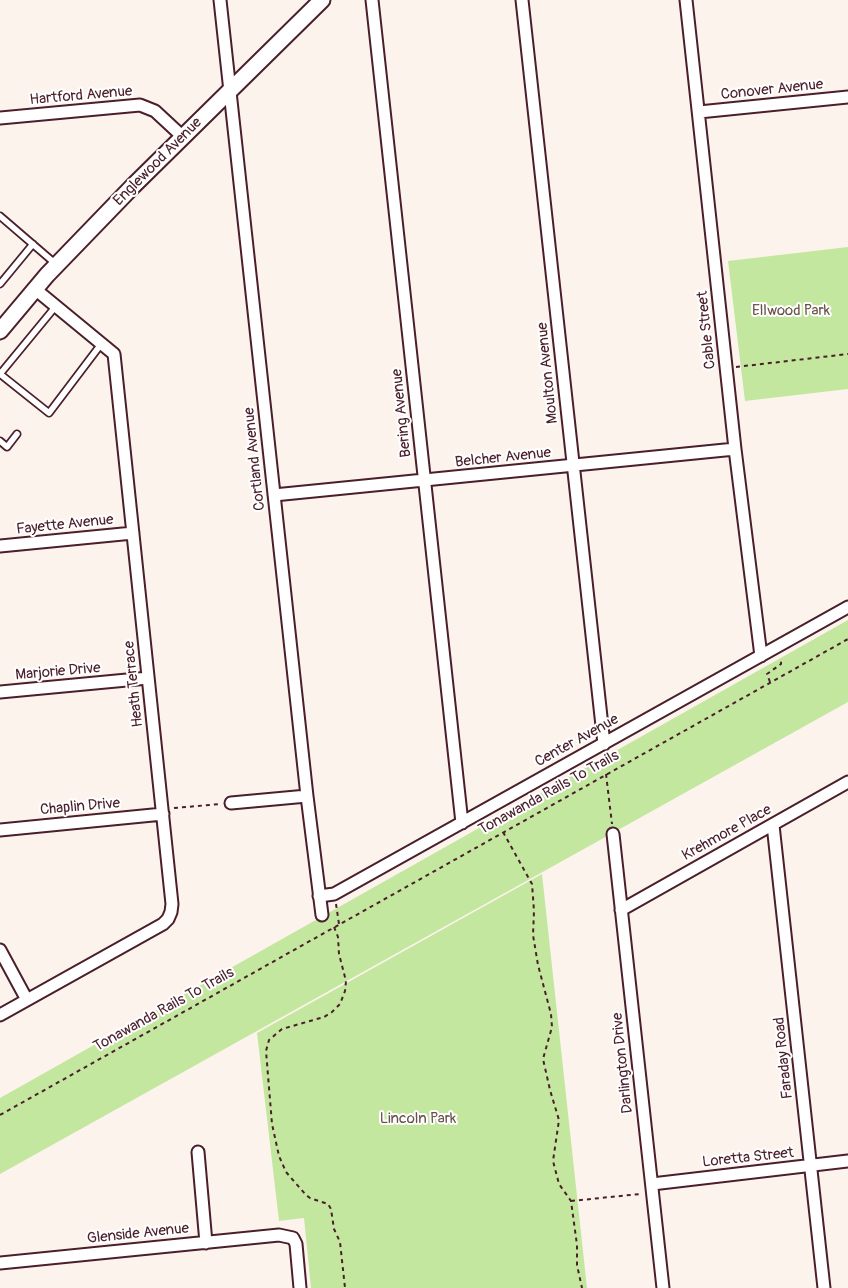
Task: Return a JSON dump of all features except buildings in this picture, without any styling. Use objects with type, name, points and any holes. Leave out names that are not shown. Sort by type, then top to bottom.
[{"type":"street","name":"Cortland Avenue","points":[[220,0],[307,796],[322,916]]},
{"type":"street","name":"Englewood Avenue","points":[[4,323],[57,265],[183,137],[322,0]]},
{"type":"street","name":"Bering Avenue","points":[[372,0],[462,823]]},
{"type":"street","name":"Moulton Avenue","points":[[522,0],[604,744]]},
{"type":"street","name":"Cable Street","points":[[686,0],[735,449],[761,656]]},
{"type":"street","name":"Conover Avenue","points":[[699,112],[848,97]]},
{"type":"street","name":"Hartford Avenue","points":[[0,118],[140,105],[155,111],[183,137]]},
{"type":"street","name":"Heath Terrace","points":[[0,1015],[163,924],[172,912],[114,354],[35,288]]},
{"type":"street","name":"Belcher Avenue","points":[[274,495],[735,449]]},
{"type":"street","name":"Fayette Avenue","points":[[0,546],[133,533]]},
{"type":"street","name":"Center Avenue","points":[[319,896],[334,894],[848,607]]},
{"type":"street","name":"Marjorie Drive","points":[[0,692],[148,678]]},
{"type":"street","name":"Krehmore Place","points":[[621,910],[848,782]]},
{"type":"street","points":[[231,803],[307,796]]},
{"type":"street","name":"Chaplin Drive","points":[[0,830],[162,812]]},
{"type":"street","name":"Faraday Road","points":[[773,824],[824,1288]]},
{"type":"street","name":"Darlington Drive","points":[[613,834],[663,1288]]},
{"type":"street","points":[[0,950],[27,1000]]},
{"type":"street","points":[[198,1152],[206,1243]]},
{"type":"street","name":"Loretta Street","points":[[652,1184],[848,1161]]},
{"type":"street","name":"Glenside Avenue","points":[[0,1263],[279,1235],[293,1238],[296,1244],[300,1288]]},
{"type":"lane","points":[[0,216],[57,265]]},
{"type":"lane","points":[[0,284],[33,244]]},
{"type":"lane","points":[[56,306],[0,374],[49,413],[102,343]]},
{"type":"lane","points":[[0,441],[7,447],[18,434]]},
{"type":"path","points":[[735,367],[848,354]]},
{"type":"path","name":"Tonawanda Rails To Trails","points":[[0,1115],[848,639]]},
{"type":"path","points":[[770,682],[767,674],[781,664],[782,660],[779,653]]},
{"type":"path","points":[[606,774],[613,834]]},
{"type":"path","points":[[162,812],[231,803]]},
{"type":"path","points":[[503,832],[532,884],[533,935],[552,1027],[543,1058],[559,1120],[553,1161],[559,1184],[571,1201],[577,1245],[577,1266],[582,1288]]},
{"type":"path","points":[[335,900],[339,924]]},
{"type":"path","points":[[334,927],[338,937],[339,954],[346,982],[340,1004],[324,1018],[282,1029],[269,1040],[266,1051],[272,1124],[279,1156],[286,1172],[306,1195],[328,1204],[331,1209],[334,1229],[340,1242],[345,1288]]},
{"type":"path","points":[[571,1201],[640,1194]]},
{"type":"green space","name":"Ellwood Park","points":[[848,247],[848,389],[745,401],[728,261]]},
{"type":"green space","points":[[848,620],[848,702],[0,1174],[0,1098]]},
{"type":"green space","name":"Lincoln Park","points":[[542,874],[587,1288],[311,1288],[304,1218],[279,1221],[257,1033]]}]
